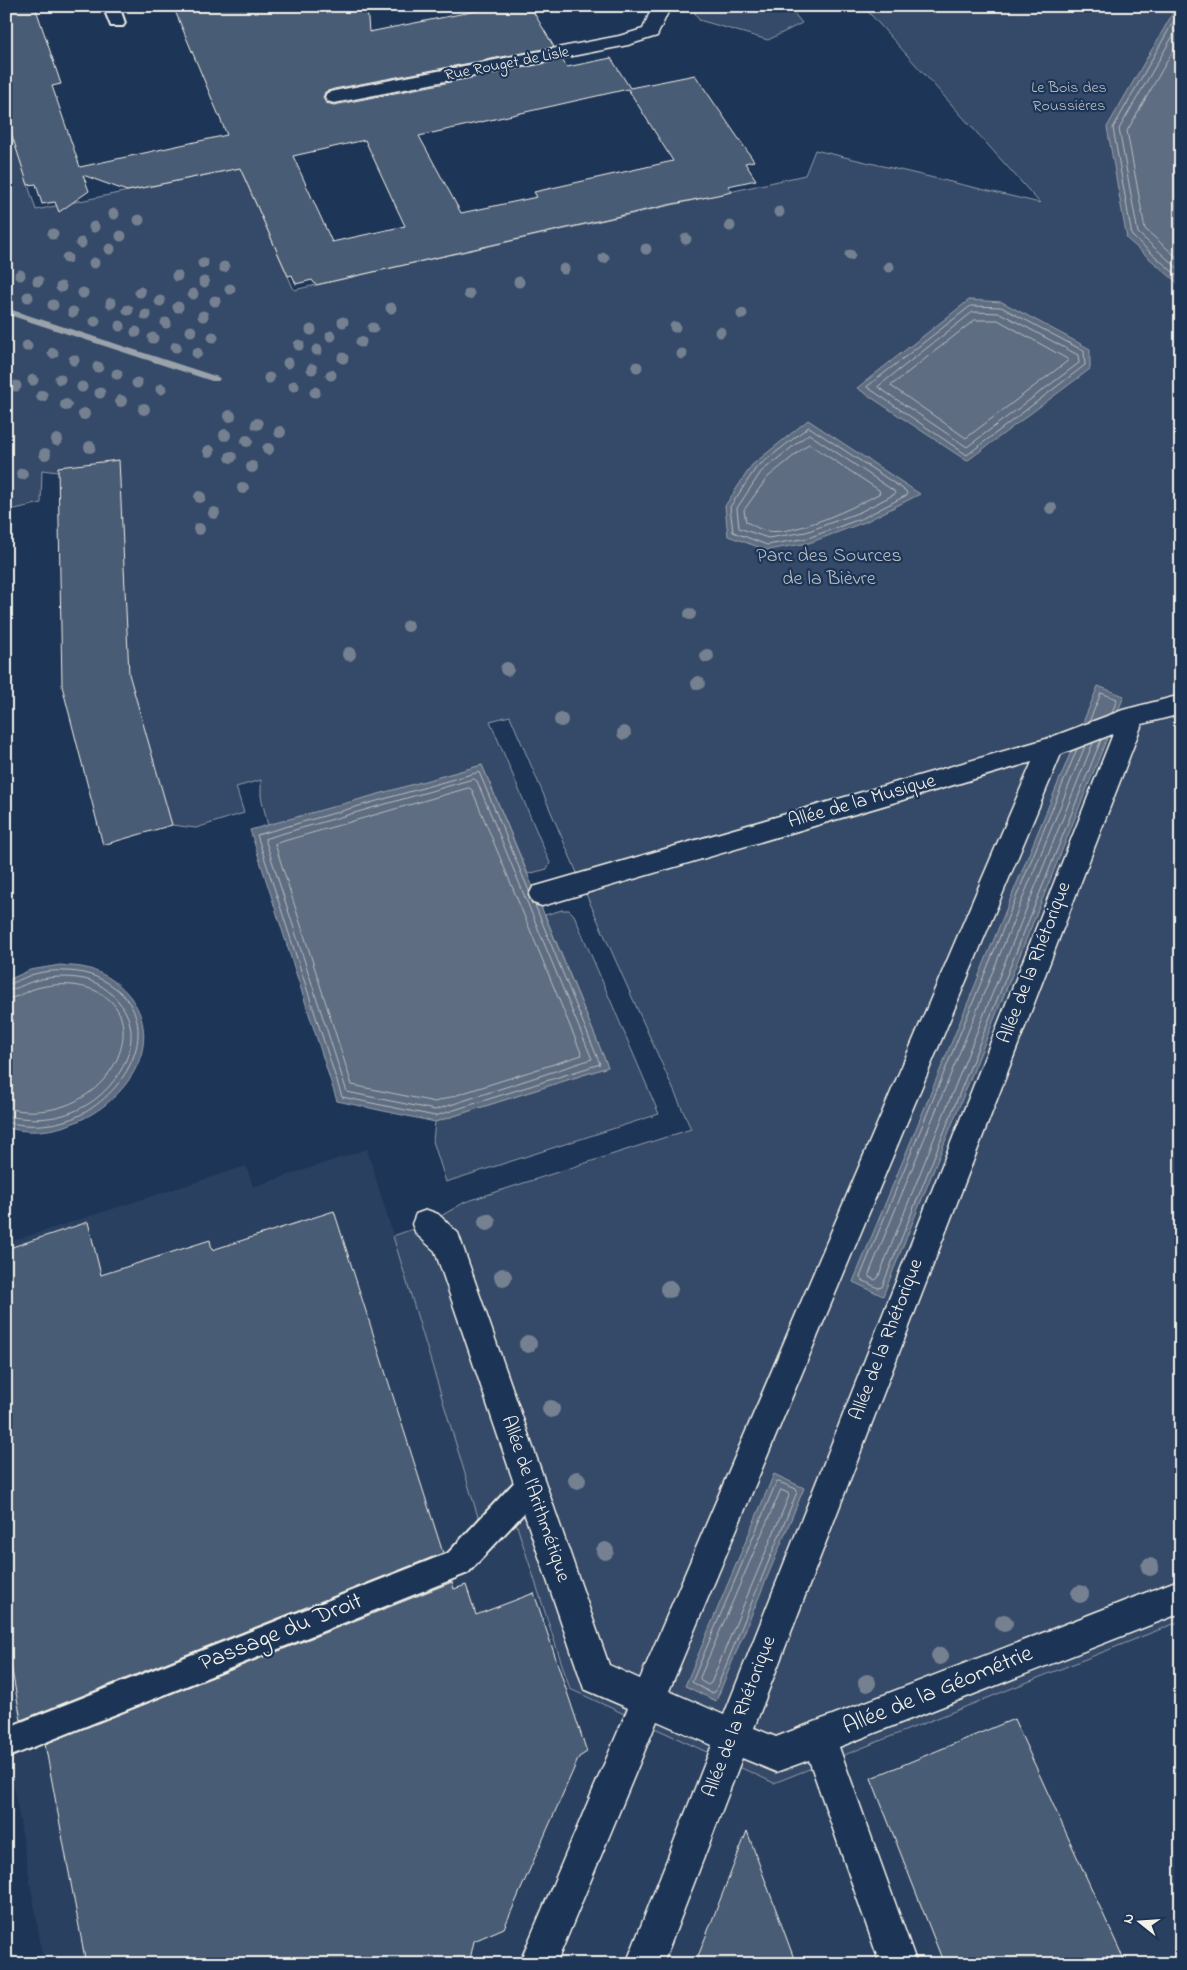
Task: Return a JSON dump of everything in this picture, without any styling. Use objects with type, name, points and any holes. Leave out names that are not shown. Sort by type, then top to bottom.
[{"type":"street","name":"Rue Rouget de Lisle","points":[[334,97],[622,41],[651,32],[659,12],[655,6]]},
{"type":"street","name":"Allée de la Musique","points":[[542,895],[1064,741],[1127,719],[1181,704]]},
{"type":"street","name":"Allée de la Rhétorique","points":[[644,1964],[1127,719]]},
{"type":"street","points":[[537,1964],[648,1700],[1064,741]]},
{"type":"street","name":"Allée de l'Arithmétique","points":[[427,1224],[447,1243],[596,1678],[696,1720]]},
{"type":"street","name":"Allée de la Géométrie","points":[[696,1720],[776,1755],[1181,1596]]},
{"type":"street","points":[[818,1738],[900,1964]]},
{"type":"lane","points":[[111,6],[117,23]]},
{"type":"lane","name":"Passage du Droit","points":[[6,1743],[458,1563],[530,1486]]},
{"type":"shaded area","points":[[367,1149],[485,1539],[516,1523],[570,1689],[774,1783],[1181,1621],[1181,1964],[44,1964],[6,1740],[6,1243],[246,1166],[253,1187]]},
{"type":"green space","points":[[691,6],[788,6],[802,23],[768,40],[699,20]]},
{"type":"green space","name":"Parc des Sources de la Bièvre","points":[[863,6],[1181,6],[1181,1621],[774,1783],[570,1689],[516,1523],[485,1540],[393,1236],[427,1224],[465,1202],[691,1129],[589,901],[510,716],[490,721],[550,863],[547,869],[528,874],[482,765],[268,826],[261,796],[261,780],[236,787],[244,813],[196,828],[172,825],[58,472],[42,470],[41,503],[6,511],[6,115],[36,210],[240,168],[294,290],[805,175],[815,150],[1040,203]]},
{"type":"green space","points":[[569,910],[574,915],[659,1114],[446,1182],[433,1141],[435,1122],[608,1067],[545,915]]},
{"type":"water","points":[[1177,6],[1181,6],[1181,286],[1127,239],[1107,127]]},
{"type":"water","points":[[969,300],[1002,302],[1090,349],[1090,369],[967,461],[857,388]]},
{"type":"water","points":[[808,420],[920,494],[865,522],[809,543],[767,550],[728,536],[725,506],[752,465]]},
{"type":"water","points":[[1098,686],[1124,696],[883,1296],[853,1282]]},
{"type":"water","points":[[482,765],[608,1067],[435,1122],[337,1101],[250,830]]},
{"type":"water","points":[[60,965],[86,968],[106,976],[120,986],[131,998],[139,1011],[143,1026],[140,1058],[132,1075],[122,1089],[109,1102],[77,1122],[41,1131],[23,1131],[6,1127],[6,981],[30,970]]},
{"type":"water","points":[[774,1474],[804,1488],[716,1701],[685,1686]]},
{"type":"building","points":[[6,6],[35,6],[61,84],[52,86],[80,167],[227,135],[173,6],[367,6],[369,32],[501,6],[530,6],[554,47],[334,89],[325,92],[323,98],[326,103],[334,105],[562,60],[567,67],[611,58],[630,88],[695,75],[754,161],[745,163],[756,180],[728,186],[732,192],[316,285],[312,280],[296,284],[292,275],[288,276],[240,168],[127,191],[83,175],[89,191],[59,212],[55,202],[42,204],[36,184],[28,185],[6,117]],"holes":[[[628,89],[673,161],[534,192],[537,197],[461,213],[419,136]],[[365,140],[405,226],[332,242],[293,156]]]},
{"type":"building","points":[[119,460],[129,674],[172,825],[103,845],[62,686],[58,467]]},
{"type":"building","points":[[334,1211],[443,1553],[21,1720],[6,1638],[6,1249],[88,1222],[101,1275],[210,1240],[212,1250]]},
{"type":"building","points":[[452,1582],[454,1589],[466,1585],[476,1615],[534,1593],[587,1752],[579,1757],[504,1928],[474,1941],[469,1964],[86,1964],[45,1744]]},
{"type":"building","points":[[1014,1719],[1126,1964],[944,1964],[871,1778]]},
{"type":"building","points":[[747,1831],[796,1964],[695,1964]]},
{"type":"waterway","points":[[6,311],[215,379]]},
{"type":"park label","name":"Le Bois des Roussières","points":[[1069,97]]}]
